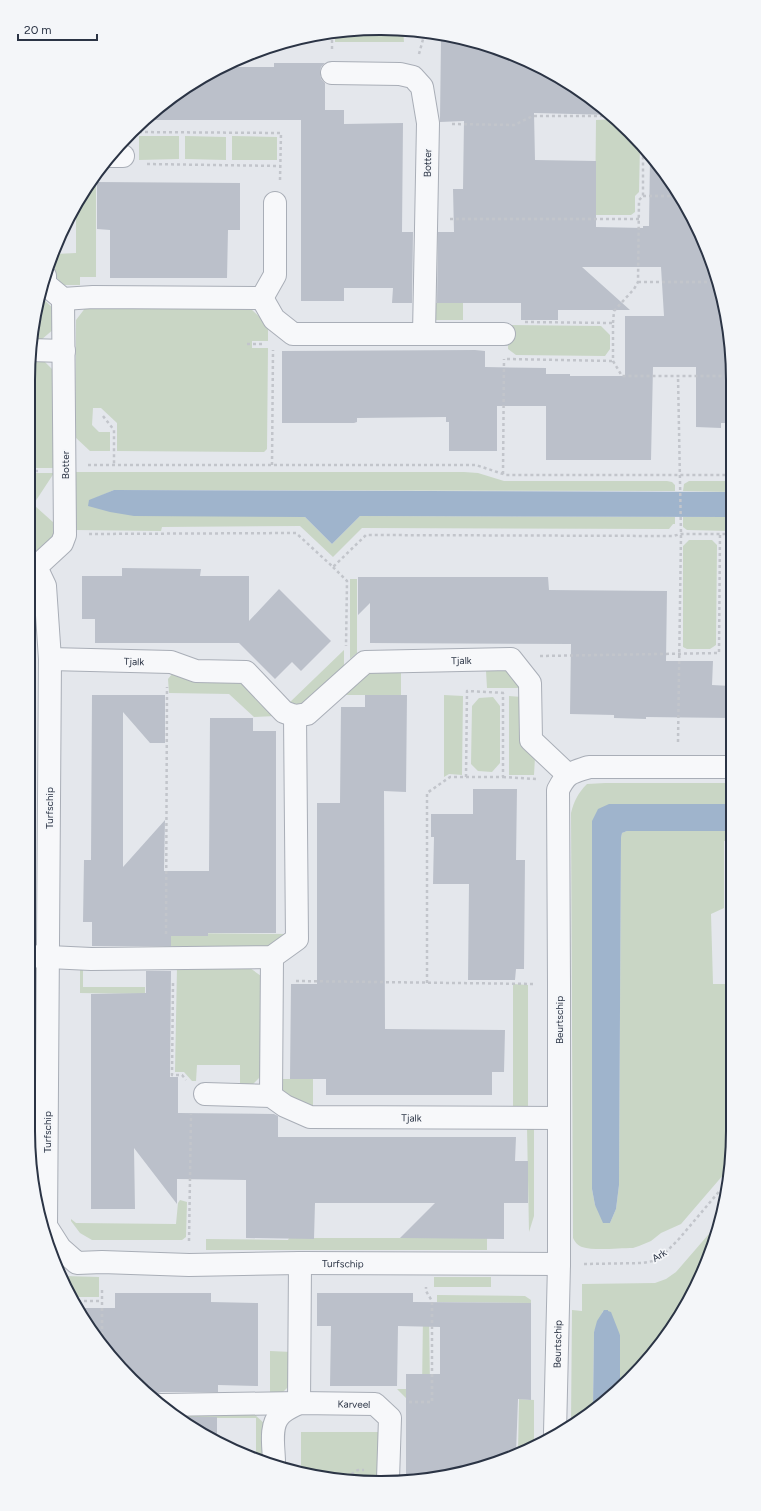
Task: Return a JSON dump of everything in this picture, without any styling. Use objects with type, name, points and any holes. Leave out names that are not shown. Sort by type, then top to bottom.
[{"type":"street","name":"Botter","points":[[332,73],[400,74],[413,77],[422,87],[428,123],[424,334]]},
{"type":"street","points":[[262,298],[275,274],[275,203]]},
{"type":"street","points":[[48,287],[63,299],[93,297],[262,298]]},
{"type":"street","points":[[262,298],[274,319],[294,334],[504,334]]},
{"type":"street","name":"Botter","points":[[63,299],[65,535]]},
{"type":"street","points":[[37,350],[64,351]]},
{"type":"street","points":[[35,563],[62,542],[65,535]]},
{"type":"street","name":"Turfschip","points":[[35,570],[45,586],[50,659],[38,956],[46,1214]]},
{"type":"street","name":"Tjalk","points":[[50,659],[167,661],[196,671],[246,672],[284,712],[295,716],[307,714],[365,662],[511,659],[530,683],[531,740],[565,777]]},
{"type":"street","points":[[38,956],[91,959],[272,957],[296,939],[295,716]]},
{"type":"street","points":[[565,777],[589,767],[726,767]]},
{"type":"street","name":"Beurtschip","points":[[555,1429],[559,1264],[558,790],[565,777]]},
{"type":"street","points":[[198,1101],[271,1096],[272,957]]},
{"type":"street","name":"Tjalk","points":[[271,1096],[285,1106],[310,1117],[558,1118]]},
{"type":"street","name":"Turfschip","points":[[51,1233],[60,1248],[78,1263],[102,1262],[189,1265],[300,1262],[559,1264]]},
{"type":"street","points":[[274,1459],[274,1426],[276,1420],[280,1414],[299,1403],[300,1262]]},
{"type":"street","name":"Karveel","points":[[170,1405],[299,1403],[375,1404],[390,1418],[388,1476]]},
{"type":"path","points":[[428,123],[514,125],[533,116],[602,116]]},
{"type":"path","points":[[140,132],[281,133],[280,194],[275,203]]},
{"type":"path","points":[[118,156],[131,156],[130,164],[280,166]]},
{"type":"path","points":[[643,156],[643,196],[639,200],[638,282],[634,289],[614,311],[613,361],[622,376],[726,376]]},
{"type":"path","points":[[643,196],[672,196]]},
{"type":"path","points":[[426,218],[639,219]]},
{"type":"path","points":[[638,282],[712,282]]},
{"type":"path","points":[[272,465],[274,319]]},
{"type":"path","points":[[503,474],[504,322],[613,323]]},
{"type":"path","points":[[247,344],[274,344]]},
{"type":"path","points":[[504,359],[613,361]]},
{"type":"path","points":[[677,767],[681,534],[678,376]]},
{"type":"path","points":[[103,416],[114,430],[114,465]]},
{"type":"path","points":[[65,465],[476,466],[503,474],[726,475]]},
{"type":"path","points":[[65,535],[296,533],[347,581],[345,679]]},
{"type":"path","points":[[333,567],[366,535],[673,536],[681,534],[726,534]]},
{"type":"path","points":[[521,672],[537,656],[719,654],[720,534]]},
{"type":"path","points":[[167,661],[172,1075],[182,1075],[187,1081]]},
{"type":"path","points":[[466,777],[467,691],[530,693]]},
{"type":"path","points":[[503,692],[503,777]]},
{"type":"path","points":[[426,983],[428,793],[450,777],[565,777]]},
{"type":"path","points":[[272,981],[559,984]]},
{"type":"path","points":[[189,1265],[198,1101]]},
{"type":"path","name":"Ark","points":[[559,1264],[643,1263],[653,1261],[662,1256],[678,1240],[720,1190]]},
{"type":"path","points":[[102,1262],[102,1335]]},
{"type":"path","points":[[383,1411],[403,1402],[432,1402],[432,1301],[426,1291],[427,1264]]},
{"type":"path","points":[[80,1302],[102,1302]]},
{"type":"green space","points":[[380,35],[404,36],[404,42],[335,42],[335,38]]},
{"type":"green space","points":[[606,119],[625,136],[640,153],[639,192],[635,196],[635,212],[631,215],[595,215],[596,120]]},
{"type":"green space","points":[[139,136],[179,136],[179,159],[139,160]]},
{"type":"green space","points":[[185,136],[226,137],[226,160],[185,159]]},
{"type":"green space","points":[[232,136],[277,137],[277,160],[232,160]]},
{"type":"green space","points":[[96,185],[96,277],[80,277],[80,285],[63,285],[55,276],[55,264],[59,254],[76,253],[76,218]]},
{"type":"green space","points":[[45,300],[55,310],[55,328],[41,340],[38,340],[38,335]]},
{"type":"green space","points":[[432,303],[463,303],[463,320],[434,320]]},
{"type":"green space","points":[[86,307],[250,308],[268,325],[268,341],[252,341],[252,348],[268,348],[267,449],[264,452],[117,451],[117,423],[101,408],[93,408],[92,425],[99,432],[110,432],[110,451],[90,451],[75,437],[76,320]]},
{"type":"green space","points":[[509,325],[601,326],[610,335],[610,349],[605,356],[516,355],[508,349]]},
{"type":"green space","points":[[36,359],[43,360],[54,371],[54,468],[35,468]]},
{"type":"green space","points":[[75,472],[464,472],[478,473],[504,481],[667,481],[672,482],[675,485],[675,491],[114,490],[89,501],[305,517],[332,544],[360,516],[675,517],[675,524],[673,524],[669,529],[362,528],[333,557],[300,526],[162,527],[161,531],[74,530]]},
{"type":"green space","points":[[35,473],[54,473],[35,502]]},
{"type":"green space","points":[[689,481],[726,481],[726,492],[683,491],[684,484]]},
{"type":"green space","points":[[35,506],[54,523],[54,536],[38,553],[35,550]]},
{"type":"green space","points":[[683,517],[726,517],[726,531],[687,530],[683,527]]},
{"type":"green space","points":[[689,540],[712,540],[717,545],[716,645],[710,649],[687,649],[683,647],[683,546]]},
{"type":"green space","points":[[350,579],[357,579],[357,653],[350,659]]},
{"type":"green space","points":[[344,650],[344,666],[306,704],[288,704]]},
{"type":"green space","points":[[176,669],[241,680],[276,716],[254,717],[229,694],[169,693],[168,679]]},
{"type":"green space","points":[[366,670],[401,670],[401,695],[341,695]]},
{"type":"green space","points":[[486,671],[511,671],[522,688],[487,688]]},
{"type":"green space","points":[[444,695],[463,696],[462,775],[449,774],[444,777]]},
{"type":"green space","points":[[509,696],[522,697],[535,757],[534,775],[509,775]]},
{"type":"green space","points":[[493,697],[500,706],[500,763],[492,772],[478,771],[471,764],[472,706],[479,698]]},
{"type":"green space","points":[[726,783],[726,804],[609,804],[593,1111],[592,1189],[595,1205],[610,1223],[616,1209],[619,1185],[622,833],[627,831],[726,831],[726,841],[724,841],[724,908],[711,914],[713,984],[726,984],[726,1130],[723,1175],[681,1224],[661,1233],[651,1241],[633,1248],[587,1248],[576,1243],[573,1238],[571,813],[577,797],[587,784]]},
{"type":"green space","points":[[168,933],[287,934],[277,947],[167,946]]},
{"type":"green space","points":[[177,967],[250,968],[261,976],[261,1076],[251,1086],[240,1086],[240,1065],[197,1065],[196,1081],[192,1081],[184,1072],[175,1072]]},
{"type":"green space","points":[[80,970],[83,970],[83,987],[145,987],[145,994],[80,993]]},
{"type":"green space","points":[[513,984],[528,985],[528,1107],[513,1107]]},
{"type":"green space","points":[[280,1079],[313,1079],[313,1106],[296,1101],[287,1095],[281,1086]]},
{"type":"green space","points":[[527,1127],[534,1127],[534,1216],[529,1232]]},
{"type":"green space","points":[[180,1200],[187,1202],[186,1237],[182,1240],[92,1240],[80,1233],[71,1221],[71,1219],[76,1223],[176,1224],[178,1203]]},
{"type":"green space","points":[[711,1232],[700,1263],[680,1303],[655,1341],[620,1379],[620,1335],[603,1311],[594,1332],[593,1403],[571,1419],[572,1310],[582,1311],[582,1284],[655,1283],[666,1279],[676,1272]]},
{"type":"green space","points":[[289,1238],[487,1238],[487,1250],[206,1250],[206,1239],[288,1240]]},
{"type":"green space","points":[[68,1276],[99,1277],[99,1297],[78,1297]]},
{"type":"green space","points":[[434,1277],[491,1277],[491,1287],[434,1287]]},
{"type":"green space","points":[[437,1295],[525,1296],[531,1300],[531,1303],[437,1302]]},
{"type":"green space","points":[[423,1316],[429,1316],[430,1387],[406,1398],[397,1389],[422,1389]]},
{"type":"green space","points":[[270,1351],[292,1352],[291,1384],[280,1395],[270,1395]]},
{"type":"green space","points":[[519,1399],[534,1400],[534,1440],[518,1447]]},
{"type":"green space","points":[[182,1413],[253,1413],[265,1424],[265,1456],[256,1453],[256,1418],[189,1418]]},
{"type":"green space","points":[[301,1432],[379,1432],[379,1476],[335,1473],[301,1466]]},
{"type":"water","points":[[114,490],[726,492],[726,517],[360,516],[332,544],[305,517],[134,516],[88,506],[89,500]]},
{"type":"water","points":[[609,804],[726,804],[726,831],[627,831],[622,833],[619,1185],[616,1209],[610,1223],[603,1223],[595,1205],[592,1189],[592,821],[598,809]]},
{"type":"water","points":[[604,1310],[611,1312],[620,1335],[620,1379],[593,1403],[594,1332],[597,1321]]},
{"type":"building","points":[[441,41],[492,53],[513,61],[553,81],[591,106],[601,115],[534,113],[535,160],[596,161],[596,227],[643,228],[643,226],[649,226],[650,164],[680,208],[700,248],[714,291],[723,335],[725,358],[726,423],[721,423],[721,428],[696,427],[696,367],[653,367],[651,460],[546,460],[546,406],[497,406],[497,451],[449,451],[449,422],[446,422],[446,417],[357,418],[357,422],[354,423],[282,423],[282,351],[475,350],[485,351],[485,367],[546,368],[546,374],[570,374],[570,376],[625,376],[625,316],[664,316],[661,267],[582,267],[630,310],[558,310],[558,320],[521,320],[521,303],[437,303],[438,232],[454,232],[453,189],[463,189],[464,121],[440,122]]},
{"type":"building","points":[[274,63],[325,63],[321,67],[320,73],[321,79],[325,83],[325,110],[344,110],[344,124],[403,123],[402,232],[413,232],[412,303],[392,303],[393,288],[344,288],[344,301],[301,301],[301,120],[154,120],[170,106],[189,93],[208,81],[236,67],[274,67]]},
{"type":"building","points":[[98,182],[240,183],[240,230],[228,230],[227,278],[110,278],[110,230],[97,229]]},
{"type":"building","points":[[122,568],[201,569],[200,576],[249,576],[249,621],[279,589],[331,641],[301,671],[292,662],[275,679],[239,643],[95,643],[95,619],[82,619],[82,576],[122,576]]},
{"type":"building","points":[[358,577],[548,577],[549,590],[667,591],[666,661],[713,661],[712,685],[726,686],[726,718],[646,717],[646,719],[614,718],[614,715],[570,714],[571,644],[370,643],[370,603],[358,615]]},
{"type":"building","points":[[92,695],[165,695],[165,743],[150,743],[123,712],[123,867],[165,820],[164,871],[209,871],[210,718],[253,718],[253,731],[276,731],[276,933],[208,933],[208,936],[171,936],[171,946],[92,946],[92,922],[83,922],[84,860],[91,860]]},
{"type":"building","points":[[365,695],[407,695],[406,792],[384,791],[385,1029],[505,1030],[504,1072],[492,1072],[492,1095],[326,1095],[326,1079],[290,1079],[291,984],[317,984],[317,803],[340,803],[341,707],[365,707]]},
{"type":"building","points":[[473,789],[517,789],[516,860],[525,860],[524,969],[516,969],[515,980],[468,980],[469,884],[433,884],[434,837],[431,837],[431,814],[473,814]]},
{"type":"building","points":[[146,971],[171,971],[170,1077],[178,1077],[178,1113],[274,1114],[278,1116],[278,1137],[516,1137],[515,1161],[528,1161],[528,1203],[504,1203],[504,1239],[400,1238],[435,1203],[315,1203],[314,1239],[246,1238],[246,1180],[177,1179],[177,1204],[134,1148],[135,1209],[91,1209],[91,994],[146,993]]},
{"type":"building","points":[[115,1293],[211,1293],[211,1302],[258,1303],[258,1386],[218,1385],[218,1392],[161,1392],[157,1393],[136,1375],[106,1341],[84,1308],[115,1308]]},
{"type":"building","points":[[317,1293],[413,1293],[413,1302],[531,1303],[531,1400],[518,1399],[516,1448],[492,1458],[470,1464],[426,1473],[406,1475],[406,1374],[440,1374],[440,1327],[398,1326],[397,1386],[330,1386],[331,1326],[317,1326]]},
{"type":"building","points":[[188,1417],[217,1417],[217,1434]]}]
